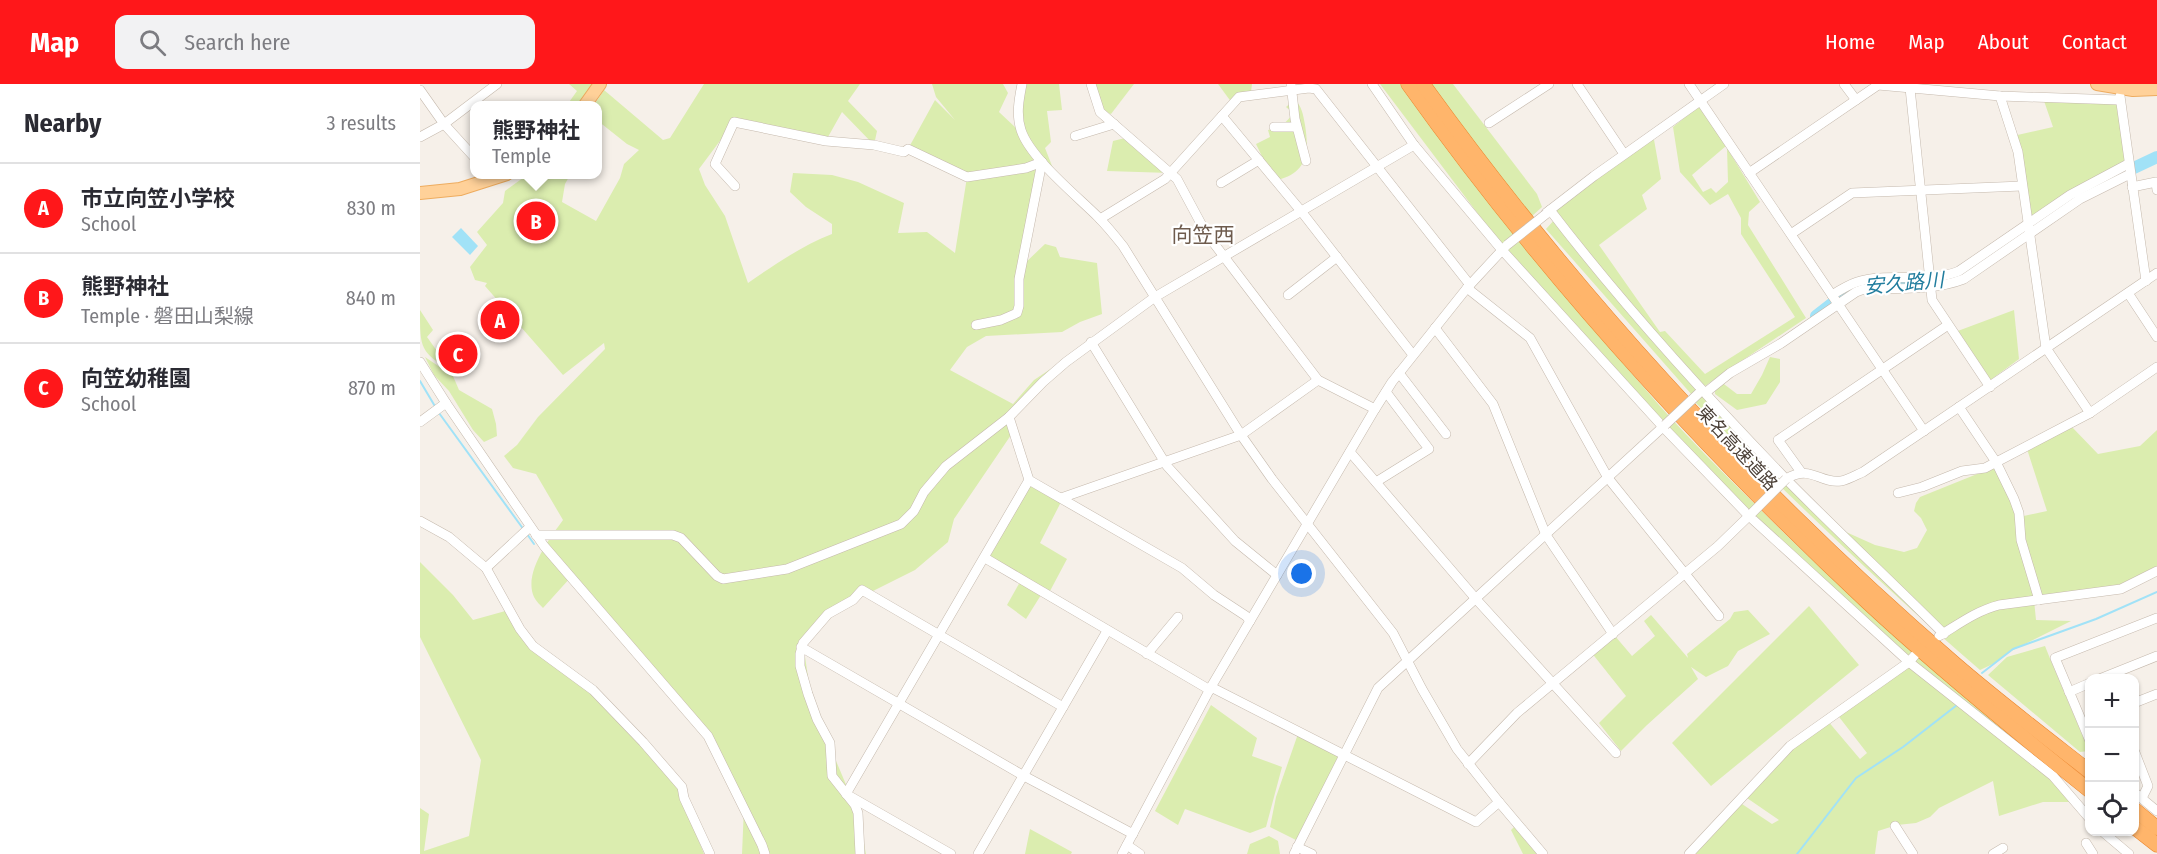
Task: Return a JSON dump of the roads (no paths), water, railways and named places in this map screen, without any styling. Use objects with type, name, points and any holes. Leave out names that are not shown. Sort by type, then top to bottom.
[{"type":"highway","name":"東名高速道路","points":[[1408,84],[1490,194],[1558,277],[1629,359],[1738,476],[1868,603],[1936,664],[2085,787]]},
{"type":"highway","name":"東名高速道路","points":[[1423,84],[1499,187],[1567,270],[1638,351],[1747,468],[1876,594],[1991,694],[2085,768]]},
{"type":"highway","points":[[2139,806],[2157,827]]},
{"type":"highway","points":[[2139,831],[2157,846]]},
{"type":"main road","points":[[588,101],[600,84]]},
{"type":"main road","points":[[2097,84],[2120,94],[2157,89]]},
{"type":"main road","points":[[420,193],[460,189],[488,179]]},
{"type":"street","points":[[474,101],[496,84]]},
{"type":"street","points":[[1022,84],[1018,111],[1025,140],[1042,162],[1100,219],[1123,246],[1241,435],[1272,479],[1393,633],[1422,689],[1468,764],[1543,854]]},
{"type":"street","points":[[1091,84],[1100,112],[1177,179],[1206,233],[1318,380],[1375,409]]},
{"type":"street","points":[[1292,88],[1302,84]]},
{"type":"street","points":[[1372,84],[1414,145],[1664,426],[1750,515],[1912,659],[2053,776],[2085,813]]},
{"type":"street","points":[[1489,123],[1549,84]]},
{"type":"street","points":[[1577,84],[1624,154]]},
{"type":"street","points":[[1689,84],[1924,431]]},
{"type":"street","points":[[1122,854],[1211,688],[1307,523],[1375,409],[1413,355],[1468,286],[1504,247],[1624,154],[1724,84]]},
{"type":"street","points":[[1845,84],[1856,100]]},
{"type":"street","points":[[1749,173],[1878,85],[1911,86],[2000,96],[2120,94],[2146,281]]},
{"type":"street","points":[[1911,86],[1932,300],[1990,387]]},
{"type":"street","points":[[1100,219],[1165,179],[1239,97],[1292,88],[1316,89],[1378,166],[1468,286],[1530,338],[1608,478],[1719,616]]},
{"type":"street","points":[[1292,88],[1296,128],[1306,161]]},
{"type":"street","points":[[420,90],[444,124],[470,153]]},
{"type":"street","points":[[2000,96],[2018,152],[2046,348],[2090,413]]},
{"type":"street","points":[[420,137],[444,124],[470,104]]},
{"type":"street","points":[[1222,116],[1301,211],[1413,355]]},
{"type":"street","points":[[735,186],[715,164],[734,122],[826,141],[874,145],[904,152],[908,149],[967,177],[1026,168],[1042,162]]},
{"type":"street","points":[[1075,136],[1114,124]]},
{"type":"street","points":[[1274,128],[1296,128]]},
{"type":"street","points":[[486,568],[533,531],[673,535],[681,538],[717,576],[723,579],[787,569],[902,524],[914,511],[924,492],[946,466],[1009,417],[1043,382],[1091,342],[1155,297],[1414,145]]},
{"type":"street","points":[[1221,183],[1259,160]]},
{"type":"street","points":[[976,325],[1002,320],[1017,313],[1019,279],[1042,162]]},
{"type":"street","points":[[1312,854],[1296,850],[1378,688],[1702,392],[1787,340],[1848,285],[1863,280],[1929,281],[1959,271],[2129,169]]},
{"type":"street","points":[[2132,187],[2156,182],[2157,190]]},
{"type":"street","points":[[1791,234],[1852,194],[2022,186]]},
{"type":"street","points":[[1548,212],[1702,392],[1941,635],[1984,609],[2121,588],[2157,571]]},
{"type":"street","points":[[1288,295],[1337,257]]},
{"type":"street","points":[[1468,764],[1518,713],[1718,546],[1786,478],[1801,472],[1839,482],[1863,472],[2157,273]]},
{"type":"street","points":[[2128,293],[2157,337]]},
{"type":"street","points":[[1801,472],[1778,440],[1948,325]]},
{"type":"street","points":[[1435,328],[1493,404],[1546,535],[1613,634]]},
{"type":"street","points":[[1091,342],[1164,462],[1235,541],[1277,575]]},
{"type":"street","points":[[420,362],[533,531],[708,737],[765,854]]},
{"type":"street","points":[[1898,494],[1914,488],[1922,488],[1962,471],[1984,468],[2090,413],[2157,368]]},
{"type":"street","points":[[1399,373],[1446,434]]},
{"type":"street","points":[[1061,498],[1241,435],[1318,380]]},
{"type":"street","points":[[1376,482],[1429,449],[1386,392]]},
{"type":"street","points":[[420,422],[446,403]]},
{"type":"street","points":[[1959,407],[1995,462],[2019,513],[2021,540],[2038,600]]},
{"type":"street","points":[[1009,417],[1029,480],[1182,568],[1250,621]]},
{"type":"street","points":[[1350,452],[1476,599],[1616,753]]},
{"type":"street","points":[[846,794],[1029,480]]},
{"type":"street","points":[[420,521],[449,537],[486,568],[520,629],[533,646],[593,690],[643,742],[682,787],[684,798],[710,854]]},
{"type":"street","points":[[985,558],[1147,654],[1476,822],[1499,802]]},
{"type":"street","points":[[860,854],[858,813],[832,776],[830,743],[817,718],[800,666],[802,642],[828,614],[853,600],[862,590],[1063,707]]},
{"type":"street","points":[[1147,654],[1178,617]]},
{"type":"street","points":[[2085,729],[2055,658],[2157,618]]},
{"type":"street","points":[[978,854],[1107,631]]},
{"type":"street","points":[[801,647],[1024,776],[1133,834]]},
{"type":"street","points":[[2114,674],[2157,656]]},
{"type":"street","points":[[1689,854],[1790,746],[1912,659]]},
{"type":"street","points":[[2069,692],[2085,685]]},
{"type":"street","points":[[2139,702],[2156,698]]},
{"type":"street","points":[[2139,763],[2148,786],[2139,798]]},
{"type":"street","points":[[846,794],[951,854]]},
{"type":"street","points":[[2139,803],[2157,811]]},
{"type":"street","points":[[1895,826],[1913,854]]},
{"type":"street","points":[[2109,836],[2129,854]]},
{"type":"street","points":[[2086,843],[2093,854]]},
{"type":"street","points":[[1128,845],[1140,854]]},
{"type":"street","points":[[1993,854],[2003,848]]},
{"type":"water","points":[[461,228],[478,246],[470,255],[452,237]]},
{"type":"waterway","name":"安久路川","points":[[2121,174],[2157,157]]},
{"type":"waterway","name":"安久路川","points":[[1816,316],[1852,288],[1864,285],[1953,279],[2014,239]]},
{"type":"waterway","points":[[420,381],[436,408]]},
{"type":"waterway","points":[[439,413],[524,530]]},
{"type":"waterway","points":[[527,534],[534,544]]},
{"type":"waterway","points":[[1982,673],[2013,649],[2096,619],[2157,592]]},
{"type":"waterway","points":[[1797,854],[1856,778],[1903,747],[1957,705]]},
{"type":"place","name":"熊野神社","points":[[536,221]]},
{"type":"place","name":"市立向笠小学校","points":[[500,320]]},
{"type":"place","name":"向笠幼稚園","points":[[458,354]]},
{"type":"district","name":"向笠西","points":[[1203,235]]}]
